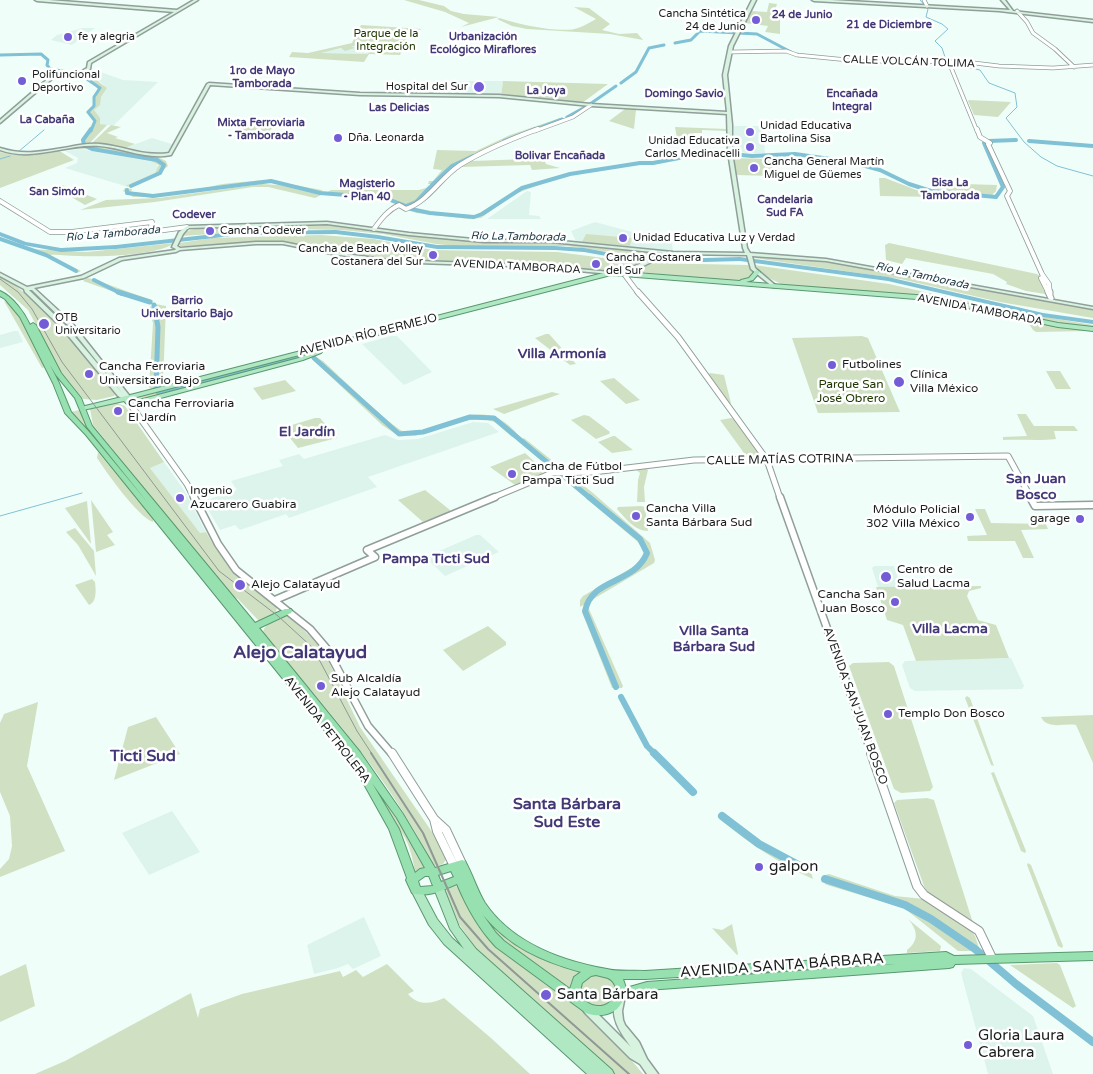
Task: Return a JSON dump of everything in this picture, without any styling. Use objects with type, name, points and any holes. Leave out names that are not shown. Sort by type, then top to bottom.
[{"type":"highway","name":"AVENIDA PETROLERA","points":[[0,287],[24,310],[58,374],[81,404],[87,421],[96,435],[254,627],[378,783],[400,816],[438,886]]},
{"type":"highway","name":"AVENIDA PETROLERA","points":[[0,293],[17,308],[26,322],[56,383],[65,407],[337,740],[367,781],[394,830],[416,890]]},
{"type":"highway","points":[[65,407],[72,410],[81,404]]},
{"type":"highway","points":[[254,627],[288,611]]},
{"type":"highway","points":[[411,880],[423,872],[432,873],[458,865]]},
{"type":"highway","points":[[458,865],[482,906],[494,922],[507,932],[539,953],[568,964],[611,974],[620,984],[620,998],[615,1006],[604,1010],[591,1010],[500,944],[488,932],[472,908],[460,879],[458,865]]},
{"type":"highway","points":[[416,890],[428,891],[460,879]]},
{"type":"highway","name":"AVENIDA SANTA BÁRBARA","points":[[611,974],[645,975],[946,956],[952,960],[1093,956]]},
{"type":"highway","name":"AVENIDA SANTA BÁRBARA","points":[[620,998],[631,990],[647,986],[949,964],[952,960]]},
{"type":"highway","points":[[582,1005],[574,992],[578,980],[589,972],[596,971]]},
{"type":"main road","points":[[37,0],[177,11]]},
{"type":"main road","points":[[0,122],[52,77],[80,74],[89,68],[90,63],[196,0]]},
{"type":"main road","points":[[754,0],[730,52],[724,82],[729,113],[730,153],[749,256],[757,272],[771,282],[773,286]]},
{"type":"main road","points":[[814,0],[1012,11],[1093,22]]},
{"type":"main road","points":[[1003,0],[1012,11]]},
{"type":"main road","points":[[0,148],[16,154],[87,146],[157,156],[172,153],[209,84],[360,94],[499,96],[591,105],[729,113]]},
{"type":"main road","name":"AVENIDA TAMBORADA","points":[[187,228],[320,223],[484,241],[551,241],[695,254],[844,263],[1051,298],[1093,308]]},
{"type":"main road","points":[[174,248],[180,235],[187,228]]},
{"type":"main road","name":"AVENIDA TAMBORADA","points":[[26,288],[74,278],[116,257],[174,248],[276,243],[389,261],[534,266],[929,298],[1058,325],[1093,329]]},
{"type":"main road","name":"AVENIDA RÍO BERMEJO","points":[[128,401],[637,267],[659,257],[695,254]]},
{"type":"main road","name":"AVENIDA RÍO BERMEJO","points":[[81,404],[128,401],[301,359],[323,350],[632,272],[637,267]]},
{"type":"main road","points":[[737,283],[751,279],[757,272]]},
{"type":"main road","points":[[0,274],[26,288],[63,326],[120,395],[128,401]]},
{"type":"main road","name":"AVENIDA PETROLERA","points":[[438,886],[455,929],[472,952],[608,1074]]},
{"type":"main road","name":"AVENIDA PETROLERA","points":[[416,890],[433,922],[448,941],[595,1074]]},
{"type":"main road","points":[[620,998],[617,1010],[619,1024],[640,1052],[643,1061],[653,1074]]},
{"type":"main road","points":[[582,1005],[633,1055],[643,1061]]},
{"type":"street","points":[[924,0],[925,6]]},
{"type":"street","points":[[1017,12],[1028,22],[1033,34],[1055,49],[1073,66]]},
{"type":"street","name":"CALLE VOLCÁN TOLIMA","points":[[730,52],[786,52],[852,61],[950,62],[1003,67],[1053,68],[1093,65]]},
{"type":"street","points":[[945,62],[950,65],[980,136],[987,142],[1007,184],[1010,195],[1007,196],[1042,274],[1040,275],[1047,293],[1051,298]]},
{"type":"street","points":[[374,229],[388,211],[398,205],[406,209],[417,205],[459,166],[516,136],[573,117],[591,105]]},
{"type":"street","points":[[1007,184],[1003,194],[1010,195]]},
{"type":"street","points":[[0,202],[50,232],[71,232],[152,222],[150,232],[187,228]]},
{"type":"street","name":"AVENIDA SAN JUAN BOSCO","points":[[624,274],[646,303],[678,337],[767,460],[918,886],[924,895],[979,931],[987,958]]},
{"type":"street","points":[[128,401],[186,484],[231,563],[244,577],[310,629],[327,649],[368,726],[390,750],[434,819],[437,831],[458,865]]},
{"type":"street","name":"CALLE MATÍAS COTRINA","points":[[275,600],[375,557],[367,550],[554,473],[694,460],[1008,456],[1035,506],[1093,505]]},
{"type":"shaded area","name":"fe y alegria","points":[[82,28],[95,28],[72,45],[51,40],[57,35]]},
{"type":"shaded area","points":[[353,46],[373,46],[369,54],[319,53]]},
{"type":"shaded area","points":[[95,70],[123,80],[158,82],[114,125],[100,125],[94,110],[106,88],[102,83],[87,75],[89,71]]},
{"type":"shaded area","name":"Hospital del Sur","points":[[457,81],[503,81],[501,95],[454,95]]},
{"type":"shaded area","points":[[734,126],[763,126],[765,153],[745,153],[734,150]]},
{"type":"shaded area","points":[[152,138],[175,145],[166,154],[125,148]]},
{"type":"shaded area","points":[[81,149],[151,161],[159,167],[155,173],[125,186],[65,168],[77,163],[78,158],[65,151]]},
{"type":"shaded area","points":[[527,191],[531,192],[529,215],[539,216],[541,219],[487,219]]},
{"type":"shaded area","name":"Unidad Educativa Luz y Verdad","points":[[595,222],[636,233],[671,236],[673,251],[576,241],[571,231]]},
{"type":"shaded area","points":[[18,331],[23,342],[0,348],[0,335]]},
{"type":"shaded area","points":[[397,336],[432,372],[404,385],[362,344]]},
{"type":"shaded area","points":[[473,422],[488,423],[499,432],[368,477],[377,487],[289,518],[286,514],[240,530],[235,525],[220,530],[203,501],[237,490],[231,481],[283,466],[279,460],[299,454],[304,459],[385,435],[398,440],[418,439]]},
{"type":"shaded area","name":"Ingenio Azucarero Guabira","points":[[164,462],[184,490],[206,532],[200,533],[149,467]]},
{"type":"shaded area","points":[[480,535],[499,552],[445,576],[427,559],[428,556]]},
{"type":"shaded area","name":"Centro de Salud Lacma","points":[[874,566],[894,566],[901,587],[878,587],[872,568]]},
{"type":"shaded area","points":[[1011,658],[1024,686],[1022,689],[915,691],[910,688],[902,665],[905,661]]},
{"type":"shaded area","points":[[172,811],[200,852],[149,875],[122,833]]},
{"type":"shaded area","points":[[364,917],[381,956],[353,969],[348,964],[314,974],[307,945]]},
{"type":"shaded area","points":[[964,968],[971,969],[1033,1016],[1053,1074],[988,1074],[961,973]]},
{"type":"green space","points":[[404,0],[419,0],[444,6],[451,11],[464,14],[499,17],[461,27],[469,23],[445,12]]},
{"type":"green space","points":[[769,3],[777,4],[773,17],[780,17],[780,34],[765,32],[768,26],[745,23],[752,11],[767,12]]},
{"type":"green space","points":[[574,7],[589,8],[610,24],[602,30],[619,34],[637,33],[643,40],[610,34],[527,29],[512,26],[497,19],[500,18],[516,23],[551,29],[571,30],[596,19]]},
{"type":"green space","name":"Parque de la Integración","points":[[361,25],[422,29],[409,33],[400,55],[369,54],[364,62],[289,57],[292,52],[308,53],[352,43]],"holes":[[[351,46],[372,46],[368,54],[321,53],[341,48],[345,51],[355,48]]]},
{"type":"green space","points":[[87,73],[107,88],[101,97],[100,105],[94,110],[100,118],[100,124],[107,125],[88,145],[83,146],[82,142],[94,120],[86,112],[93,105],[93,98],[98,90],[95,85],[79,76]]},
{"type":"green space","points":[[503,81],[608,84],[582,103],[501,96]]},
{"type":"green space","points":[[968,101],[1011,102],[998,117],[974,115]]},
{"type":"green space","points":[[625,109],[636,110],[634,129],[609,121]]},
{"type":"green space","points":[[560,118],[564,120],[501,143],[456,165],[435,185],[428,184],[442,170],[433,169],[437,150],[476,151],[510,135]]},
{"type":"green space","points":[[243,123],[276,125],[267,133],[269,135],[233,132]]},
{"type":"green space","points":[[111,125],[121,127],[107,133],[118,137],[115,138],[135,144],[125,148],[92,143]]},
{"type":"green space","points":[[675,127],[727,129],[727,131],[702,130],[702,133],[694,133],[692,140],[677,139]]},
{"type":"green space","points":[[91,146],[158,157],[166,161],[168,166],[159,174],[132,187],[125,186],[155,173],[159,165],[151,161],[80,148]]},
{"type":"green space","points":[[58,150],[74,160],[0,188],[0,152],[13,155]]},
{"type":"green space","points":[[527,154],[542,154],[546,164],[560,168],[532,170],[530,165],[460,167],[472,161],[527,159]]},
{"type":"green space","name":"Cancha General Martín Miguel de Güemes","points":[[734,158],[772,159],[773,176],[736,175]]},
{"type":"green space","points":[[879,178],[885,178],[935,197],[880,196]]},
{"type":"green space","points":[[266,180],[322,190],[323,193],[318,194],[280,184],[263,182],[151,197],[133,197],[123,191],[125,188],[132,189],[131,192],[150,196],[223,184]]},
{"type":"green space","points":[[539,182],[541,184],[515,194],[481,218],[469,219],[416,213],[408,209],[413,208],[475,216],[517,190]]},
{"type":"green space","points":[[930,183],[997,185],[996,191],[992,195],[939,192]]},
{"type":"green space","points":[[261,184],[279,185],[321,195],[315,198],[268,187],[253,187],[155,202],[80,210],[106,200],[159,198]]},
{"type":"green space","points":[[62,185],[97,199],[85,205],[54,187]]},
{"type":"green space","points":[[434,187],[416,204],[406,207],[396,202],[376,197],[324,194],[331,190],[419,190]]},
{"type":"green space","points":[[329,224],[436,238],[491,242],[552,242],[674,254],[654,258],[567,246],[456,246],[383,234],[341,230],[288,229],[182,236],[187,231],[199,228]]},
{"type":"green space","points":[[586,234],[632,238],[630,246],[582,242]]},
{"type":"green space","points":[[321,235],[374,239],[433,250],[557,252],[643,263],[606,271],[531,265],[390,259],[333,252],[281,242],[187,246],[180,246],[179,243],[212,238]]},
{"type":"green space","points":[[11,243],[29,249],[87,252],[174,243],[155,251],[127,255],[50,255],[81,271],[77,273],[42,254]]},
{"type":"green space","points":[[889,243],[1037,274],[1040,276],[1045,294],[1026,291],[1006,284],[1007,282],[993,274],[906,258],[902,264],[886,260],[885,245]]},
{"type":"green space","points":[[759,256],[845,264],[1093,309],[1093,318],[1000,302],[900,279],[754,258]]},
{"type":"green space","points":[[649,263],[748,265],[754,272],[748,279],[733,281],[637,272]]},
{"type":"green space","points":[[754,265],[889,284],[1011,311],[1093,325],[1093,328],[1063,324],[940,298],[783,285],[763,275]]},
{"type":"green space","points":[[0,276],[33,300],[64,329],[91,362],[114,396],[97,400],[83,399],[61,372],[28,310],[0,285]]},
{"type":"green space","points":[[87,278],[154,301],[146,303],[83,281]]},
{"type":"green space","points":[[4,301],[10,305],[22,321],[45,367],[42,368]]},
{"type":"green space","points":[[155,304],[166,306],[163,384],[162,387],[152,390],[149,387],[153,323],[148,308]]},
{"type":"green space","points":[[1027,321],[1088,331],[1036,332]]},
{"type":"green space","points":[[549,334],[576,364],[570,365],[535,338]]},
{"type":"green space","name":"Parque San José Obrero","points":[[862,336],[868,338],[900,412],[818,413],[792,338]]},
{"type":"green space","points":[[300,354],[307,354],[135,400],[138,397]]},
{"type":"green space","points":[[314,356],[323,361],[377,411],[403,431],[420,431],[466,416],[488,415],[498,418],[519,436],[512,437],[495,422],[483,419],[468,420],[415,436],[397,435],[382,425],[311,358]]},
{"type":"green space","points":[[1046,371],[1060,371],[1071,389],[1056,389]]},
{"type":"green space","points":[[710,373],[724,375],[731,403],[729,404],[708,375]]},
{"type":"green space","points":[[614,378],[640,400],[626,404],[600,381]]},
{"type":"green space","points":[[285,380],[296,391],[262,400],[253,388]]},
{"type":"green space","points":[[552,392],[560,394],[504,414],[493,409]]},
{"type":"green space","points":[[117,403],[125,406],[164,462],[150,468],[200,533],[206,532],[229,564],[277,606],[276,614],[261,621],[258,620],[238,599],[233,597],[93,425],[90,409]]},
{"type":"green space","points":[[80,410],[84,423],[384,796],[426,868],[415,871],[407,843],[372,782],[70,412]]},
{"type":"green space","points":[[1017,414],[1026,414],[1034,426],[1074,426],[1078,431],[1054,431],[1056,439],[1003,440],[1003,437],[1027,436]]},
{"type":"green space","points":[[584,415],[589,416],[610,432],[609,434],[596,439],[571,420]]},
{"type":"green space","points":[[320,418],[337,438],[298,448],[282,428]]},
{"type":"green space","points":[[735,419],[762,457],[741,457],[744,453],[720,420]]},
{"type":"green space","points":[[613,436],[633,450],[612,453],[598,442]]},
{"type":"green space","points":[[524,438],[593,493],[650,543],[655,560],[654,563],[580,607],[580,600],[583,596],[640,563],[643,559],[644,551],[638,542],[518,441]]},
{"type":"green space","points":[[98,452],[153,518],[153,522],[139,512],[123,493],[97,458]]},
{"type":"green space","points":[[525,453],[546,472],[515,485],[490,467]]},
{"type":"green space","points":[[645,468],[648,470],[644,487],[645,502],[637,502],[640,473],[635,469]]},
{"type":"green space","points":[[425,490],[450,510],[450,512],[423,522],[398,500]]},
{"type":"green space","points":[[91,500],[113,532],[107,535],[115,545],[96,552]]},
{"type":"green space","points":[[87,501],[91,544],[65,508]]},
{"type":"green space","points":[[618,507],[645,507],[648,531],[639,529],[617,509]]},
{"type":"green space","points":[[975,509],[985,509],[991,523],[1046,524],[1048,529],[1021,530],[1034,558],[1023,558],[1015,541],[968,541],[967,536],[987,535]]},
{"type":"green space","points":[[75,528],[94,551],[96,576],[78,545],[66,532]]},
{"type":"green space","points":[[92,579],[95,582],[96,589],[93,601],[89,605],[75,585]]},
{"type":"green space","points":[[981,586],[981,588],[969,591],[967,596],[978,620],[996,625],[1009,658],[916,661],[903,625],[887,620],[876,587]]},
{"type":"green space","points":[[587,608],[623,686],[622,688],[612,688],[582,612]]},
{"type":"green space","points":[[287,615],[324,652],[360,727],[441,845],[447,858],[443,864],[436,866],[432,864],[416,833],[377,773],[263,634],[268,624]]},
{"type":"green space","points":[[488,626],[506,642],[506,645],[463,671],[443,650]]},
{"type":"green space","points":[[889,662],[894,666],[933,787],[930,791],[901,793],[894,789],[849,666],[853,663]]},
{"type":"green space","points":[[967,696],[970,698],[994,766],[991,765],[965,698]]},
{"type":"green space","points":[[38,702],[27,766],[65,851],[0,877],[0,869],[9,859],[12,846],[10,816],[0,792],[0,723],[4,714]]},
{"type":"green space","points":[[1093,715],[1093,763],[1076,725],[1052,725],[1041,717]]},
{"type":"green space","points":[[156,717],[180,754],[114,780],[128,727]]},
{"type":"green space","points":[[994,772],[1026,851],[1025,853],[1021,851],[991,773]]},
{"type":"green space","points":[[927,798],[934,800],[973,923],[939,903],[924,886],[894,803],[897,800]]},
{"type":"green space","points":[[725,814],[757,842],[810,869],[813,879],[777,860],[743,838],[719,817]]},
{"type":"green space","points":[[1028,863],[1031,865],[1063,946],[1062,948],[1058,946],[1027,865]]},
{"type":"green space","points":[[829,874],[895,896],[924,899],[968,926],[975,936],[980,951],[958,951],[904,908],[825,884],[822,876]]},
{"type":"green space","points":[[448,887],[458,887],[468,908],[480,926],[495,943],[592,1020],[615,1042],[643,1074],[612,1074],[476,949],[459,924],[445,892]]},
{"type":"green space","points":[[478,907],[488,920],[511,941],[537,956],[581,972],[571,982],[570,992],[496,934]]},
{"type":"green space","points":[[908,919],[941,946],[940,951],[907,953],[907,950],[914,943],[916,935],[914,927]]},
{"type":"green space","points":[[732,924],[737,955],[712,928],[722,930]]},
{"type":"green space","points":[[1057,963],[1060,965],[1076,1006],[1073,1008],[1010,965]]},
{"type":"green space","points":[[26,964],[35,1006],[0,1022],[0,976]]},
{"type":"green space","points":[[387,964],[414,991],[408,994],[412,998],[425,1003],[444,998],[530,1074],[35,1074],[65,1061],[191,993],[198,1018],[200,1009],[242,994],[340,971],[343,977],[356,970],[363,977]]},
{"type":"green space","points":[[597,974],[609,979],[617,990],[613,1000],[599,1006],[587,1002],[580,995],[581,987],[586,978]]},
{"type":"waterway","points":[[920,0],[928,9],[926,17],[942,24],[948,29],[935,41],[942,48],[946,60]]},
{"type":"waterway","points":[[675,43],[691,40],[700,31],[757,34],[791,52]]},
{"type":"waterway","points":[[621,83],[636,72],[649,48],[664,45]]},
{"type":"waterway","points":[[0,55],[41,54],[48,60],[47,65],[50,69],[68,72]]},
{"type":"waterway","points":[[949,63],[980,70],[989,83],[1015,93],[1017,107],[1006,118],[1024,142],[1041,157],[1057,166],[1093,176]]},
{"type":"waterway","points":[[81,75],[100,88],[94,97],[94,106],[88,112],[95,121],[91,131]]},
{"type":"waterway","points":[[590,104],[616,86]]},
{"type":"waterway","points":[[567,117],[585,107]]},
{"type":"waterway","points":[[531,131],[562,119]]},
{"type":"waterway","points":[[91,129],[83,140],[84,145],[92,149],[157,160],[164,165],[160,173],[131,186]]},
{"type":"waterway","points":[[504,141],[535,129]]},
{"type":"waterway","points":[[18,152],[44,130]]},
{"type":"waterway","points":[[411,209],[430,213],[474,217],[482,214],[522,188],[570,174],[640,163],[653,163],[679,158],[691,153],[709,152],[752,156],[795,154],[851,162],[880,170],[909,184],[931,191],[996,197],[1003,187],[984,143],[988,141],[1016,140]]},
{"type":"waterway","points":[[1029,141],[1093,146]]},
{"type":"waterway","points":[[0,159],[10,156]]},
{"type":"waterway","points":[[432,185],[452,166],[473,156]]},
{"type":"waterway","points":[[127,190],[127,193],[153,196],[271,181],[320,193],[385,198],[406,206],[416,202],[430,187]]},
{"type":"waterway","name":"Río La Tamborada","points":[[0,234],[25,244],[61,250],[116,247],[241,233],[336,232],[437,247],[555,248],[584,250],[634,259],[669,261],[740,259],[888,279],[1043,315],[1093,322]]},
{"type":"waterway","points":[[0,239],[46,255],[76,271]]},
{"type":"waterway","points":[[94,280],[118,292]]},
{"type":"waterway","points":[[118,292],[150,302]]},
{"type":"waterway","points":[[118,292],[122,294]]},
{"type":"waterway","points":[[154,305],[158,327],[156,387]]},
{"type":"waterway","points":[[158,392],[164,393],[285,360],[307,356]]},
{"type":"waterway","points":[[314,358],[399,434],[423,432],[470,417],[494,418],[590,498]]},
{"type":"waterway","points":[[0,516],[82,493]]},
{"type":"waterway","points":[[589,497],[640,539],[647,553],[633,571],[596,592],[589,600],[585,611],[616,687]]},
{"type":"waterway","points":[[621,697],[647,746],[693,792]]},
{"type":"waterway","points":[[722,816],[759,844],[804,868]]},
{"type":"waterway","points":[[825,879],[905,905],[931,919],[975,949],[1016,984],[1093,1042]]},
{"type":"tram line","points":[[0,279],[18,292],[32,309],[62,362],[219,571],[278,616],[313,648],[357,731],[372,754]]},
{"type":"tram line","points":[[371,753],[423,833],[460,917],[488,949],[629,1074]]},
{"type":"place","name":"Cancha Sintética 24 de Junio","points":[[756,20]]},
{"type":"place","name":"fe y alegria","points":[[68,37]]},
{"type":"place","name":"Polifuncional Deportivo","points":[[22,81]]},
{"type":"place","name":"Hospital del Sur","points":[[479,87]]},
{"type":"place","name":"Unidad Educativa Bartolina Sisa","points":[[750,132]]},
{"type":"place","name":"Dña. Leonarda","points":[[338,138]]},
{"type":"place","name":"Unidad Educativa Carlos Medinacelli","points":[[750,147]]},
{"type":"place","name":"Cancha General Martín Miguel de Güemes","points":[[754,168]]},
{"type":"place","name":"Cancha Codever","points":[[210,231]]},
{"type":"place","name":"Unidad Educativa Luz y Verdad","points":[[623,238]]},
{"type":"place","name":"Cancha de Beach Volley Costanera del Sur","points":[[433,255]]},
{"type":"place","name":"Cancha Costanera del Sur","points":[[596,264]]},
{"type":"place","name":"OTB Universitario","points":[[44,324]]},
{"type":"place","name":"Futbolines","points":[[832,365]]},
{"type":"place","name":"Cancha Ferroviaria Universitario Bajo","points":[[89,374]]},
{"type":"place","name":"Clínica Villa México","points":[[899,382]]},
{"type":"place","name":"Cancha Ferroviaria El Jardín","points":[[118,411]]},
{"type":"place","name":"Cancha de Fútbol Pampa Ticti Sud","points":[[512,474]]},
{"type":"place","name":"Ingenio Azucarero Guabira","points":[[180,498]]},
{"type":"place","name":"Cancha Villa Santa Bárbara Sud","points":[[636,516]]},
{"type":"place","name":"Módulo Policial 302 Villa México","points":[[970,517]]},
{"type":"place","name":"garage","points":[[1080,519]]},
{"type":"place","name":"Centro de Salud Lacma","points":[[886,577]]},
{"type":"place","name":"Alejo Calatayud","points":[[240,585]]},
{"type":"place","name":"Cancha San Juan Bosco","points":[[895,602]]},
{"type":"place","name":"Sub Alcaldía Alejo Calatayud","points":[[321,686]]},
{"type":"place","name":"Templo Don Bosco","points":[[888,714]]},
{"type":"place","name":"galpon","points":[[759,867]]},
{"type":"place","name":"Santa Bárbara","points":[[546,995]]},
{"type":"place","name":"Gloria Laura Cabrera","points":[[968,1045]]},
{"type":"district","name":"24 de Junio","points":[[802,15]]},
{"type":"district","name":"21 de Diciembre","points":[[889,25]]},
{"type":"district","name":"Urbanización Ecológico Miraflores","points":[[483,43]]},
{"type":"district","name":"1ro de Mayo Tamborada","points":[[262,77]]},
{"type":"district","name":"La Joya","points":[[546,91]]},
{"type":"district","name":"Domingo Savio","points":[[684,94]]},
{"type":"district","name":"Encañada Integral","points":[[852,100]]},
{"type":"district","name":"Las Delicias","points":[[399,108]]},
{"type":"district","name":"La Cabaña","points":[[47,120]]},
{"type":"district","name":"Mixta Ferroviaria - Tamborada","points":[[261,129]]},
{"type":"district","name":"Bolivar Encañada","points":[[560,156]]},
{"type":"district","name":"Bisa La Tamborada","points":[[950,189]]},
{"type":"district","name":"Magisterio - Plan 40","points":[[367,190]]},
{"type":"district","name":"San Simón","points":[[57,192]]},
{"type":"district","name":"Candelaria Sud FA","points":[[785,206]]},
{"type":"district","name":"Codever","points":[[194,215]]},
{"type":"district","name":"Barrio Universitario Bajo","points":[[187,307]]},
{"type":"district","name":"Villa Armonía","points":[[562,354]]},
{"type":"district","name":"El Jardín","points":[[307,432]]},
{"type":"district","name":"San Juan Bosco","points":[[1036,488]]},
{"type":"district","name":"Pampa Ticti Sud","points":[[436,559]]},
{"type":"district","name":"Villa Lacma","points":[[950,629]]},
{"type":"district","name":"Villa Santa Bárbara Sud","points":[[714,640]]},
{"type":"district","name":"Alejo Calatayud","points":[[300,653]]},
{"type":"district","name":"Ticti Sud","points":[[143,757]]},
{"type":"district","name":"Santa Bárbara Sud Este","points":[[567,814]]}]
